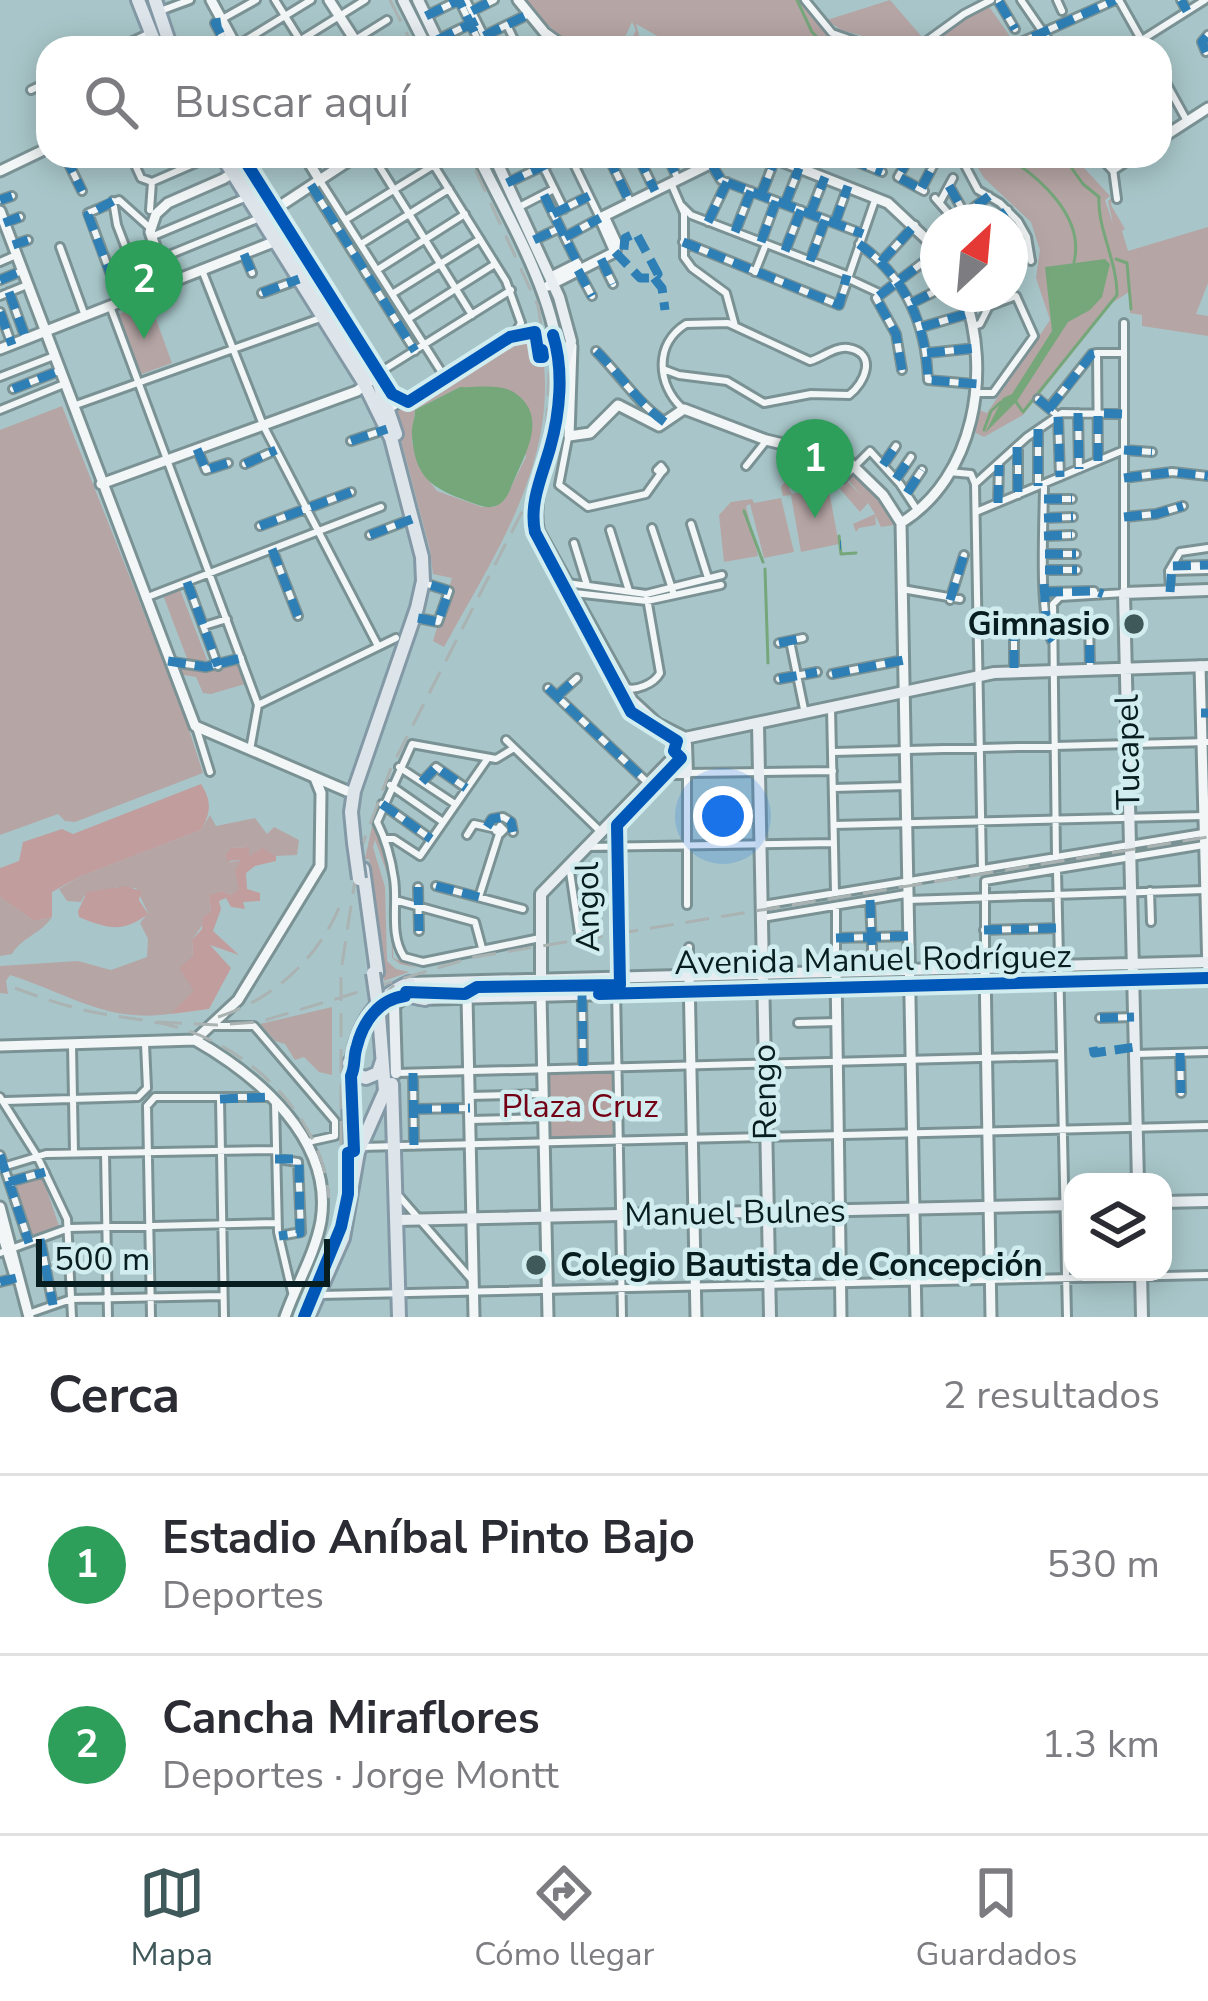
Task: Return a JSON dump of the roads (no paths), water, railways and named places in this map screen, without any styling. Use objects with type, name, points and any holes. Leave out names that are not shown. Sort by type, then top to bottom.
[{"type":"main road","points":[[138,0],[152,36]]},
{"type":"main road","points":[[403,0],[429,36]]},
{"type":"main road","points":[[418,0],[432,36]]},
{"type":"main road","points":[[157,6],[167,36]]},
{"type":"main road","points":[[239,168],[248,197],[266,214]]},
{"type":"main road","points":[[239,168],[370,381],[412,519],[423,576],[358,796],[356,838]]},
{"type":"main road","points":[[484,168],[512,227],[547,282],[571,341],[557,431],[536,515],[540,536],[622,685],[657,724],[683,738],[978,676],[1204,666]]},
{"type":"main road","points":[[500,168],[534,240],[566,370]]},
{"type":"main road","points":[[506,213],[521,207]]},
{"type":"main road","points":[[512,227],[518,221],[526,224]]},
{"type":"main road","points":[[279,236],[323,317],[390,410],[425,547],[427,584],[351,792],[375,973],[396,1073],[394,1108]]},
{"type":"main road","points":[[565,319],[566,370]]},
{"type":"main road","points":[[1124,592],[1208,590]]},
{"type":"main road","name":"Tucapel","points":[[1124,592],[1138,1173]]},
{"type":"main road","name":"Rengo","points":[[758,724],[770,1317]]},
{"type":"main road","points":[[541,995],[540,938],[532,906],[680,752],[683,738]]},
{"type":"main road","points":[[659,773],[687,773],[683,738]]},
{"type":"main road","name":"Avenida Manuel Rodríguez","points":[[409,983],[1208,962]]},
{"type":"main road","name":"Avenida Manuel Rodríguez","points":[[425,999],[1208,976]]},
{"type":"main road","points":[[467,997],[482,980]]},
{"type":"main road","points":[[349,1061],[356,1075],[373,1077],[381,1067],[385,1007],[409,983]]},
{"type":"main road","points":[[351,1207],[349,1061],[366,1020],[402,995],[425,999]]},
{"type":"main road","points":[[385,1007],[394,1108],[396,1317]]},
{"type":"main road","points":[[308,1317],[343,1238],[360,1148],[386,1091],[383,1049]]},
{"type":"main road","points":[[396,1187],[396,1294]]},
{"type":"main road","points":[[1172,1202],[1208,1201]]},
{"type":"main road","name":"Manuel Bulnes","points":[[398,1220],[1064,1205]]},
{"type":"main road","points":[[1141,1281],[1142,1317]]},
{"type":"street","points":[[157,6],[190,0]]},
{"type":"street","points":[[211,0],[228,36]]},
{"type":"street","points":[[221,22],[256,0]]},
{"type":"street","points":[[275,0],[298,36]]},
{"type":"street","points":[[252,36],[310,0]]},
{"type":"street","points":[[329,0],[352,36]]},
{"type":"street","points":[[313,36],[365,0]]},
{"type":"street","points":[[463,0],[474,22]]},
{"type":"street","points":[[426,16],[463,0]]},
{"type":"street","points":[[463,0],[480,36]]},
{"type":"street","points":[[472,11],[494,0]]},
{"type":"street","points":[[518,0],[548,36]]},
{"type":"street","points":[[805,0],[832,33],[841,36]]},
{"type":"street","points":[[1021,0],[1045,36]]},
{"type":"street","points":[[1057,0],[1062,11]]},
{"type":"street","points":[[1034,36],[1117,0],[1139,36]]},
{"type":"street","points":[[1181,0],[1187,11]]},
{"type":"street","points":[[934,36],[964,14],[995,1],[1013,26],[1029,11]]},
{"type":"street","points":[[1154,36],[1206,1]]},
{"type":"street","points":[[494,36],[529,14]]},
{"type":"street","points":[[367,36],[387,20]]},
{"type":"street","points":[[450,36],[474,22]]},
{"type":"street","points":[[507,25],[512,36]]},
{"type":"street","points":[[144,36],[150,33]]},
{"type":"street","points":[[1206,52],[1202,40],[1208,35]]},
{"type":"street","points":[[31,90],[36,88]]},
{"type":"street","points":[[1172,94],[1187,122]]},
{"type":"street","points":[[1172,131],[1208,108]]},
{"type":"street","points":[[0,171],[36,154]]},
{"type":"street","points":[[71,168],[82,191]]},
{"type":"street","points":[[136,168],[143,180],[152,182],[184,168]]},
{"type":"street","points":[[140,215],[234,168]]},
{"type":"street","points":[[310,168],[351,250],[415,351]]},
{"type":"street","points":[[159,260],[266,214],[337,168]]},
{"type":"street","points":[[380,168],[472,314]]},
{"type":"street","points":[[345,220],[428,168]]},
{"type":"street","points":[[390,410],[517,330],[521,323],[511,290],[436,168]]},
{"type":"street","points":[[507,183],[539,168]]},
{"type":"street","points":[[544,168],[564,209]]},
{"type":"street","points":[[574,168],[614,249]]},
{"type":"street","points":[[614,168],[630,203]]},
{"type":"street","points":[[644,168],[655,191]]},
{"type":"street","points":[[671,168],[689,265],[726,293],[735,326]]},
{"type":"street","points":[[565,237],[701,168]]},
{"type":"street","points":[[713,168],[727,182],[862,234]]},
{"type":"street","points":[[761,195],[769,168]]},
{"type":"street","points":[[755,272],[800,168],[876,197],[920,230]]},
{"type":"street","points":[[903,168],[896,176],[922,190],[935,168]]},
{"type":"street","points":[[966,168],[978,190],[999,204]]},
{"type":"street","points":[[1113,169],[1117,199]]},
{"type":"street","points":[[810,214],[825,178]]},
{"type":"street","points":[[150,210],[152,182]]},
{"type":"street","points":[[315,182],[361,244],[444,376]]},
{"type":"street","points":[[683,240],[705,220],[727,182]]},
{"type":"street","points":[[940,204],[937,200],[951,182],[961,204]]},
{"type":"street","points":[[810,261],[848,186]]},
{"type":"street","points":[[351,250],[449,189]]},
{"type":"street","points":[[521,207],[554,189]]},
{"type":"street","points":[[735,232],[752,191]]},
{"type":"street","points":[[544,195],[592,296]]},
{"type":"street","points":[[0,200],[12,196]]},
{"type":"street","points":[[553,214],[589,196]]},
{"type":"street","points":[[978,204],[988,196]]},
{"type":"street","points":[[150,233],[248,197]]},
{"type":"street","points":[[683,240],[838,305],[876,197]]},
{"type":"street","points":[[113,201],[143,293]]},
{"type":"street","points":[[168,284],[140,215],[123,202],[113,201],[88,213],[139,382],[258,705],[250,750]]},
{"type":"street","points":[[150,233],[164,205]]},
{"type":"street","points":[[681,205],[705,220],[848,277],[879,296],[893,327],[902,370]]},
{"type":"street","points":[[785,251],[801,210]]},
{"type":"street","points":[[0,211],[210,772]]},
{"type":"street","points":[[376,270],[464,214]]},
{"type":"street","points":[[3,225],[20,218]]},
{"type":"street","points":[[880,262],[915,225]]},
{"type":"street","points":[[534,240],[560,228]]},
{"type":"street","points":[[0,350],[279,236]]},
{"type":"street","points":[[382,300],[480,239]]},
{"type":"street","points":[[0,262],[28,240]]},
{"type":"street","points":[[859,244],[898,282],[912,303],[922,328],[928,380],[993,393],[1034,335],[1016,296],[989,306],[980,324],[973,326]]},
{"type":"street","points":[[60,247],[85,316]]},
{"type":"street","points":[[1028,248],[1031,261]]},
{"type":"street","points":[[578,267],[614,249]]},
{"type":"street","points":[[547,282],[614,249]]},
{"type":"street","points":[[244,254],[251,273]]},
{"type":"street","points":[[601,259],[613,284]]},
{"type":"street","points":[[408,319],[495,264]]},
{"type":"street","points":[[879,296],[920,264]]},
{"type":"street","points":[[202,270],[262,425],[377,646]]},
{"type":"street","points":[[0,280],[22,271]]},
{"type":"street","points":[[262,293],[299,279]]},
{"type":"street","points":[[26,339],[4,294],[27,285]]},
{"type":"street","points":[[101,484],[370,381],[511,290]]},
{"type":"street","points":[[912,303],[920,299]]},
{"type":"street","points":[[0,312],[12,345]]},
{"type":"street","points":[[901,524],[919,513],[949,472],[966,437],[978,389],[970,313],[922,328]]},
{"type":"street","points":[[73,406],[323,317]]},
{"type":"street","points":[[663,369],[727,381],[768,403],[811,394],[854,393],[865,379],[865,360],[854,350],[842,348],[806,360],[735,326],[712,321],[682,326],[667,343],[663,369],[668,391],[682,408],[766,440],[854,465],[883,495],[901,524],[916,1317]]},
{"type":"street","name":"Tucapel","points":[[1124,322],[1124,592]]},
{"type":"street","points":[[927,353],[976,348]]},
{"type":"street","points":[[596,351],[666,423]]},
{"type":"street","points":[[1097,353],[1098,461]]},
{"type":"street","points":[[1049,409],[1092,354],[1124,353]]},
{"type":"street","points":[[19,403],[4,376],[54,356]]},
{"type":"street","points":[[566,370],[569,436],[559,485],[588,507],[646,494],[661,473]]},
{"type":"street","points":[[14,389],[59,371]]},
{"type":"street","points":[[0,410],[64,384]]},
{"type":"street","points":[[1038,400],[1058,416]]},
{"type":"street","points":[[569,436],[590,433],[619,405],[653,425],[666,423],[682,408]]},
{"type":"street","points":[[975,484],[1058,416],[1078,412],[1124,415]]},
{"type":"street","points":[[1078,412],[1079,469]]},
{"type":"street","points":[[1058,416],[1060,477]]},
{"type":"street","points":[[1030,419],[1039,429],[1047,634],[1053,641]]},
{"type":"street","points":[[351,441],[387,429]]},
{"type":"street","points":[[746,466],[766,440]]},
{"type":"street","points":[[883,465],[896,446]]},
{"type":"street","points":[[1018,447],[1018,495]]},
{"type":"street","points":[[197,449],[206,470],[227,463]]},
{"type":"street","points":[[244,464],[276,450]]},
{"type":"street","points":[[842,479],[867,451],[896,479],[919,513]]},
{"type":"street","points":[[976,512],[1124,451],[1152,452]]},
{"type":"street","points":[[896,479],[910,457]]},
{"type":"street","points":[[998,503],[999,465]]},
{"type":"street","points":[[907,493],[922,470]]},
{"type":"street","points":[[949,472],[971,473],[975,484],[982,869]]},
{"type":"street","points":[[1124,478],[1172,472],[1208,476]]},
{"type":"street","points":[[260,526],[351,492]]},
{"type":"street","points":[[1044,499],[1072,499]]},
{"type":"street","points":[[1124,518],[1183,506]]},
{"type":"street","points":[[146,598],[381,507]]},
{"type":"street","points":[[1044,518],[1073,518]]},
{"type":"street","points":[[370,535],[412,519]]},
{"type":"street","points":[[691,524],[710,584]]},
{"type":"street","points":[[652,527],[674,593]]},
{"type":"street","points":[[610,530],[630,596]]},
{"type":"street","points":[[1044,536],[1072,535]]},
{"type":"street","points":[[574,543],[586,589],[578,606]]},
{"type":"street","points":[[1170,592],[1171,569],[1182,551],[1208,548]]},
{"type":"street","points":[[272,549],[298,616]]},
{"type":"street","points":[[1045,554],[1076,554]]},
{"type":"street","points":[[950,600],[964,555]]},
{"type":"street","points":[[1171,569],[1208,568]]},
{"type":"street","points":[[1045,570],[1077,571]]},
{"type":"street","points":[[710,584],[722,575]]},
{"type":"street","points":[[188,582],[218,666]]},
{"type":"street","points":[[258,705],[377,646],[438,622],[448,591],[427,584]]},
{"type":"street","points":[[568,588],[647,598],[722,585]]},
{"type":"street","points":[[902,589],[960,599]]},
{"type":"street","points":[[1045,592],[1095,590],[1103,594]]},
{"type":"street","points":[[1056,857],[1052,670],[1056,600],[1124,592]]},
{"type":"street","points":[[632,701],[638,688],[660,673],[647,598]]},
{"type":"street","points":[[1089,618],[1090,669]]},
{"type":"street","points":[[204,626],[226,619]]},
{"type":"street","points":[[1014,623],[1015,671]]},
{"type":"street","points":[[779,644],[803,638]]},
{"type":"street","points":[[790,641],[805,714]]},
{"type":"street","points":[[168,662],[218,666],[241,658]]},
{"type":"street","points":[[832,674],[904,660]]},
{"type":"street","points":[[1204,666],[1208,976]]},
{"type":"street","points":[[779,679],[817,672]]},
{"type":"street","points":[[557,696],[577,678]]},
{"type":"street","points":[[622,685],[638,688]]},
{"type":"street","points":[[548,688],[649,784]]},
{"type":"street","points":[[831,708],[835,893]]},
{"type":"street","points":[[196,728],[351,792]]},
{"type":"street","name":"Angol","points":[[506,740],[601,832]]},
{"type":"street","points":[[832,752],[1205,742]]},
{"type":"street","points":[[514,748],[500,758],[488,758],[412,743],[377,822],[386,839],[400,951],[409,960],[421,963],[540,938]]},
{"type":"street","points":[[386,839],[394,838],[420,856],[488,758]]},
{"type":"street","points":[[399,766],[455,804]]},
{"type":"street","points":[[422,782],[436,767],[466,788]]},
{"type":"street","points":[[687,905],[687,773],[833,771]]},
{"type":"street","points":[[192,1041],[241,995],[320,866],[321,794],[315,778]]},
{"type":"street","points":[[321,794],[331,784]]},
{"type":"street","points":[[390,785],[443,822]]},
{"type":"street","points":[[833,788],[907,786]]},
{"type":"street","points":[[382,804],[431,839]]},
{"type":"street","points":[[834,825],[1206,816]]},
{"type":"street","name":"Angol","points":[[613,820],[622,1317]]},
{"type":"street","points":[[467,835],[474,824],[526,835]]},
{"type":"street","points":[[479,897],[500,830]]},
{"type":"street","points":[[762,911],[870,900],[982,869],[1056,857],[1205,841]]},
{"type":"street","points":[[991,1317],[984,883],[1130,850],[1205,841]]},
{"type":"street","points":[[586,847],[834,843]]},
{"type":"street","points":[[569,865],[579,933]]},
{"type":"street","points":[[1057,870],[1066,1173]]},
{"type":"street","points":[[436,886],[532,906]]},
{"type":"street","points":[[418,887],[419,931]]},
{"type":"street","points":[[762,911],[835,893],[984,897],[1207,890]]},
{"type":"street","points":[[1150,891],[1151,922]]},
{"type":"street","points":[[395,899],[476,922],[482,947]]},
{"type":"street","points":[[870,900],[873,970]]},
{"type":"street","points":[[836,906],[841,1317]]},
{"type":"street","points":[[984,930],[1058,928]]},
{"type":"street","points":[[836,938],[909,936]]},
{"type":"street","points":[[689,947],[696,1317]]},
{"type":"street","points":[[582,994],[583,1069]]},
{"type":"street","points":[[541,995],[548,1317]]},
{"type":"street","points":[[467,997],[474,1317]]},
{"type":"street","points":[[1100,1018],[1134,1017]]},
{"type":"street","points":[[798,1023],[837,1022]]},
{"type":"street","points":[[211,1026],[254,1026],[334,1119],[335,1136],[307,1143]]},
{"type":"street","points":[[0,1046],[192,1041],[231,1064],[272,1100],[307,1143],[319,1174],[322,1213],[315,1244],[285,1317]]},
{"type":"street","points":[[145,1044],[147,1088],[155,1097],[272,1100]]},
{"type":"street","points":[[73,1045],[74,1154]]},
{"type":"street","points":[[1135,1054],[1208,1052]]},
{"type":"street","points":[[1180,1053],[1181,1093]]},
{"type":"street","points":[[396,1073],[1061,1056]]},
{"type":"street","points":[[413,1073],[415,1146]]},
{"type":"street","points":[[1,1100],[138,1097],[147,1088]]},
{"type":"street","points":[[470,1108],[543,1094]]},
{"type":"street","points":[[138,1097],[147,1106]]},
{"type":"street","points":[[151,1317],[147,1106],[155,1097]]},
{"type":"street","points":[[220,1099],[224,1317]]},
{"type":"street","points":[[1,1100],[37,1156],[69,1228],[72,1317]]},
{"type":"street","points":[[272,1100],[279,1236],[293,1295]]},
{"type":"street","points":[[414,1109],[470,1108],[544,1118]]},
{"type":"street","points":[[360,1148],[1208,1126]]},
{"type":"street","points":[[2,1168],[37,1156],[74,1154],[221,1151],[275,1155],[298,1162],[300,1233],[279,1236]]},
{"type":"street","points":[[105,1153],[108,1317]]},
{"type":"street","points":[[0,1155],[29,1243]]},
{"type":"street","points":[[9,1182],[45,1172]]},
{"type":"street","points":[[396,1187],[473,1287]]},
{"type":"street","points":[[0,1207],[7,1251],[27,1316]]},
{"type":"street","points":[[7,1251],[69,1228],[278,1223]]},
{"type":"street","points":[[0,1227],[27,1316]]},
{"type":"street","points":[[40,1239],[48,1310]]},
{"type":"street","points":[[1172,1274],[1208,1275]]},
{"type":"street","points":[[0,1282],[16,1278]]},
{"type":"street","points":[[316,1295],[473,1287],[548,1291],[1064,1278]]},
{"type":"street","points":[[1066,1281],[1066,1317]]},
{"type":"street","points":[[27,1316],[71,1299],[224,1296]]},
{"type":"waterway","points":[[797,0],[816,36]]},
{"type":"waterway","points":[[1022,168],[1066,214],[1076,245],[1074,262]]},
{"type":"waterway","points":[[1014,399],[1023,412],[1117,295],[1099,197],[1072,168]]},
{"type":"waterway","points":[[1116,259],[1127,263],[1131,309]]},
{"type":"waterway","points":[[984,430],[991,411],[1001,402]]},
{"type":"waterway","points":[[744,511],[763,562]]},
{"type":"waterway","points":[[839,536],[841,554],[856,553]]},
{"type":"waterway","points":[[765,569],[768,663]]},
{"type":"railway","points":[[390,0],[408,36]]},
{"type":"railway","points":[[298,1317],[331,1240],[341,1198],[341,971],[359,854],[391,768],[526,504],[546,436],[549,372],[538,306],[475,168]]},
{"type":"railway","points":[[158,1022],[259,1022],[474,957],[1208,837]]},
{"type":"railway","points":[[218,1017],[258,999],[292,974],[320,941],[341,903]]},
{"type":"railway","points":[[346,1051],[364,1015],[394,985]]},
{"type":"railway","points":[[15,988],[81,1009],[176,1027],[237,1056],[261,1073],[300,1117],[324,1170],[329,1198]]},
{"type":"place","name":"Cancha Miraflores","points":[[144,339]]},
{"type":"place","name":"Estadio Aníbal Pinto Bajo","points":[[815,518]]},
{"type":"place","name":"Gimnasio","points":[[1134,624]]},
{"type":"place","name":"Colegio Bautista de Concepción","points":[[536,1265]]},
{"type":"park label","name":"Plaza Cruz","points":[[580,1106]]}]
